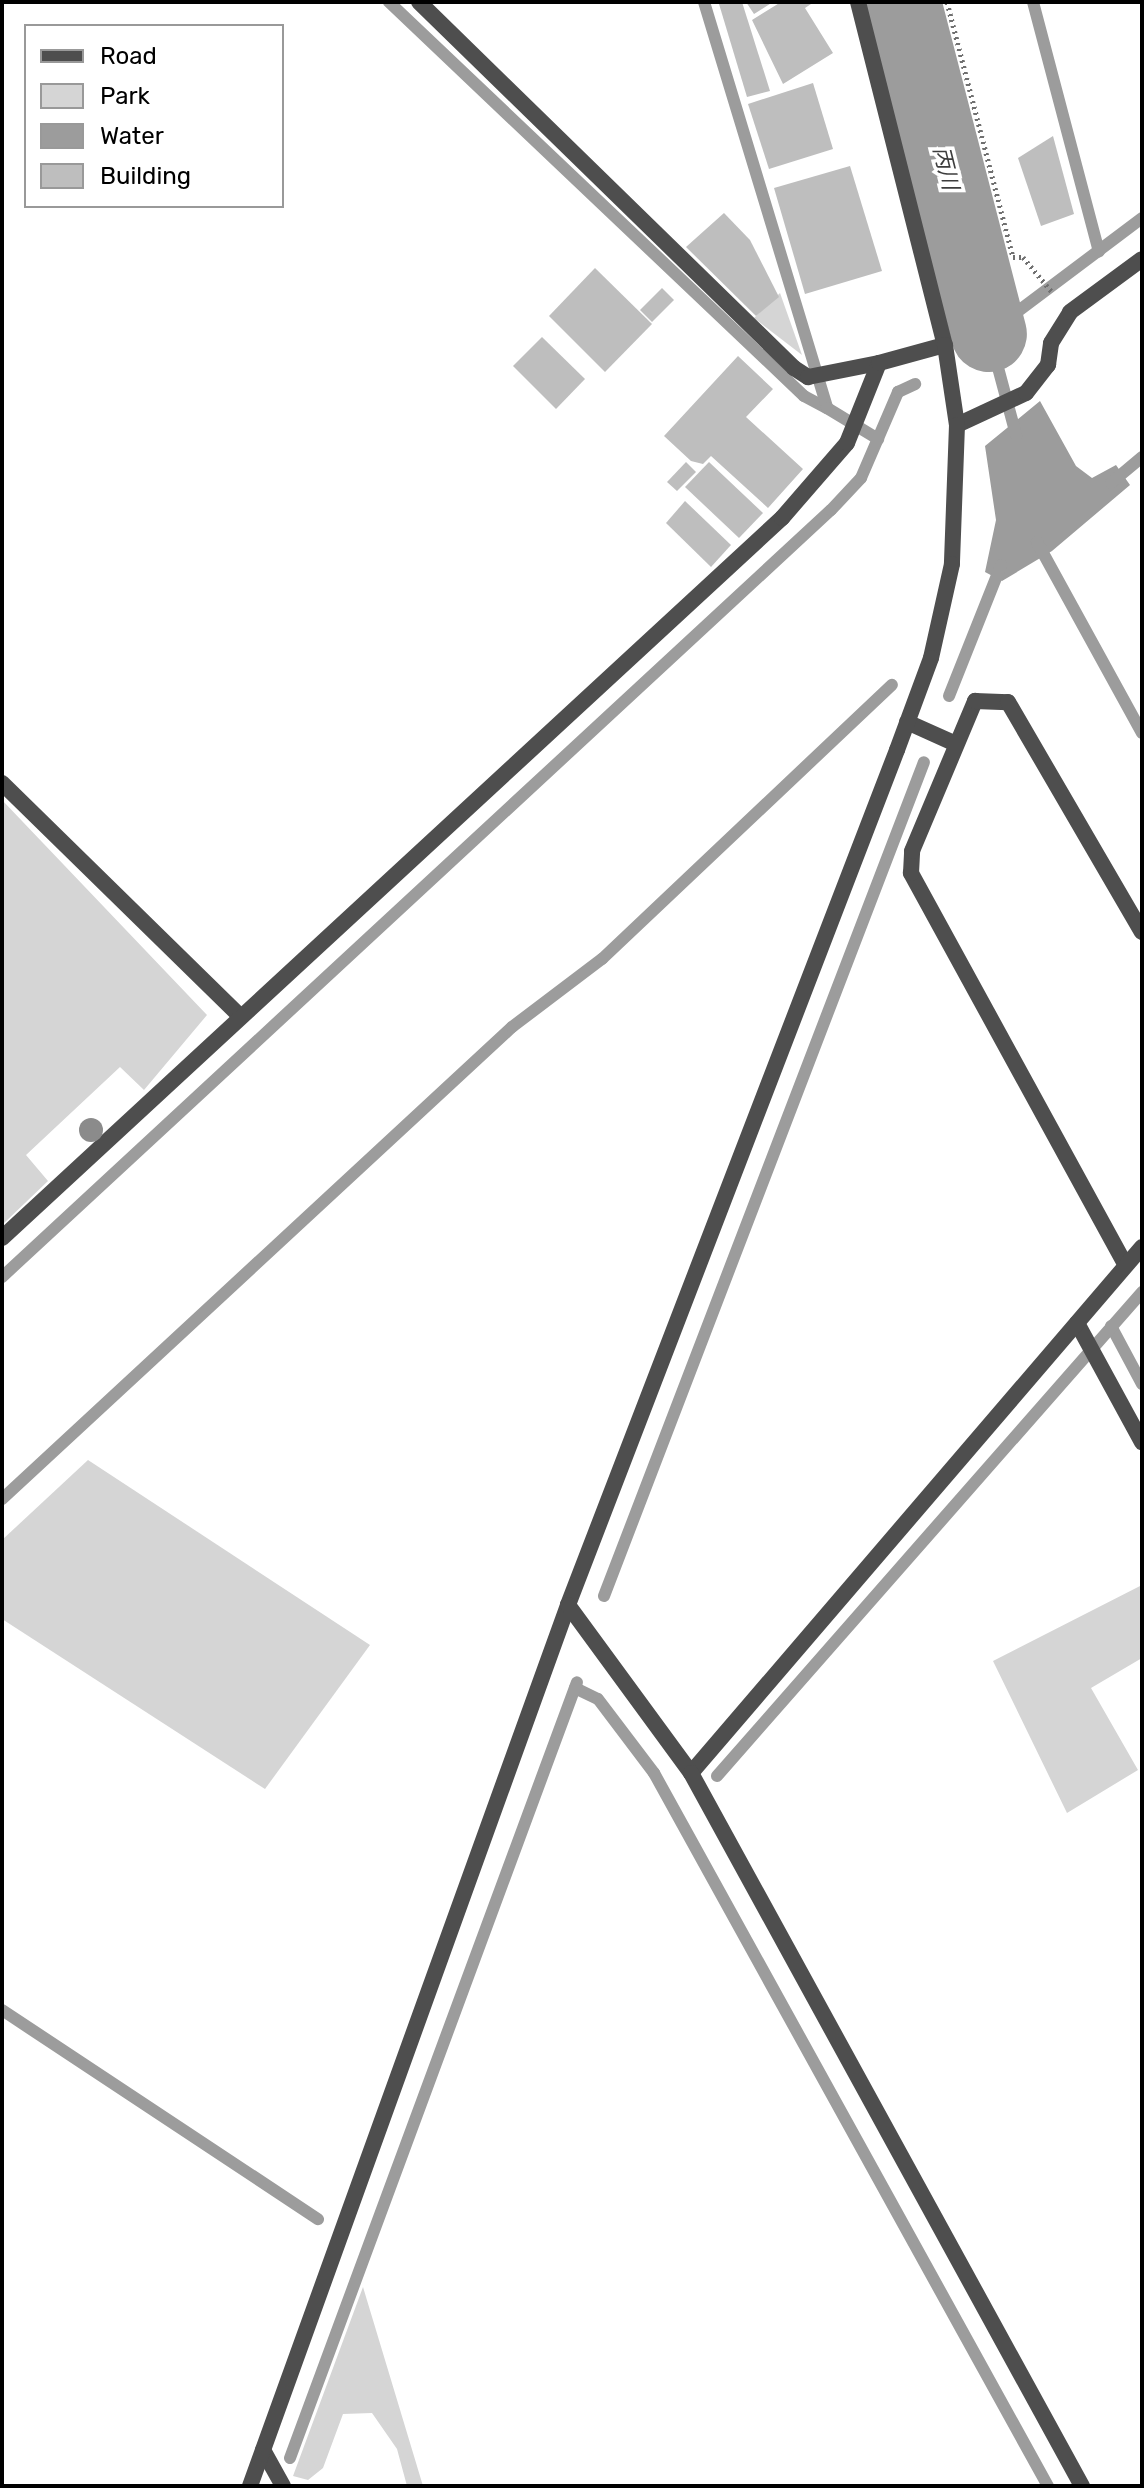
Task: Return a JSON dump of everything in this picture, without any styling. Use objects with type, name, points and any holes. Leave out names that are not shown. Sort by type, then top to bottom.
[{"type":"street","points":[[419,2],[815,376],[945,345]]},
{"type":"street","points":[[250,2486],[568,1605],[907,722],[952,564],[957,425],[945,345],[858,2]]},
{"type":"street","points":[[957,425],[985,418],[1026,393],[1048,365],[1051,343],[1070,312],[1142,259]]},
{"type":"street","points":[[2,1238],[782,518],[847,443],[862,412],[879,363]]},
{"type":"street","points":[[1125,1264],[911,873],[912,851],[975,701],[1008,702],[1142,932]]},
{"type":"street","points":[[907,722],[956,744]]},
{"type":"street","points":[[2,783],[240,1016]]},
{"type":"street","points":[[691,1773],[1080,1330],[1125,1264],[1142,1247]]},
{"type":"street","points":[[1080,1330],[1142,1442]]},
{"type":"street","points":[[568,1605],[691,1773],[1082,2486]]},
{"type":"street","points":[[263,2450],[283,2486]]},
{"type":"path","points":[[947,2],[1013,257],[1023,257],[1038,275]]},
{"type":"green space","points":[[780,293],[802,355],[754,318]]},
{"type":"green space","points":[[2,800],[207,1015],[144,1090],[120,1067],[26,1155],[48,1181],[2,1225]]},
{"type":"green space","points":[[88,1460],[370,1645],[265,1789],[2,1619],[2,1540]]},
{"type":"green space","points":[[1142,1585],[1142,1658],[1091,1688],[1138,1770],[1067,1813],[993,1661]]},
{"type":"green space","points":[[363,2287],[423,2486],[407,2486],[397,2449],[372,2413],[343,2414],[323,2468],[308,2480],[293,2476]]},
{"type":"water","points":[[1040,401],[1076,466],[1092,478],[1116,465],[1130,485],[1052,551],[1002,581],[985,572],[996,520],[985,446]]},
{"type":"building","points":[[742,2],[770,91],[747,97],[719,4]]},
{"type":"building","points":[[746,2],[773,2],[754,14]]},
{"type":"building","points":[[781,2],[814,2],[805,8],[833,53],[783,84],[752,20]]},
{"type":"building","points":[[813,83],[833,149],[769,169],[748,104]]},
{"type":"building","points":[[1053,136],[1074,214],[1041,226],[1018,158]]},
{"type":"building","points":[[850,166],[882,271],[805,294],[774,188]]},
{"type":"building","points":[[724,213],[750,240],[779,297],[756,316],[686,247]]},
{"type":"building","points":[[595,268],[652,324],[605,372],[549,316]]},
{"type":"building","points":[[662,288],[674,300],[652,322],[640,310]]},
{"type":"building","points":[[542,337],[585,379],[556,409],[513,366]]},
{"type":"building","points":[[738,356],[773,389],[746,417],[803,469],[768,508],[711,456],[703,464],[691,461],[664,436]]},
{"type":"building","points":[[686,462],[696,472],[677,491],[667,482]]},
{"type":"building","points":[[709,462],[763,513],[739,538],[685,487]]},
{"type":"building","points":[[685,501],[731,545],[711,567],[666,523]]},
{"type":"waterway","points":[[389,2],[804,396],[827,408]]},
{"type":"waterway","points":[[704,2],[827,408],[878,439]]},
{"type":"waterway","name":"丙川","points":[[903,2],[989,334]]},
{"type":"waterway","points":[[1033,2],[1099,251]]},
{"type":"waterway","points":[[977,342],[1142,218]]},
{"type":"waterway","points":[[989,334],[1016,435]]},
{"type":"waterway","points":[[2,1277],[831,510],[861,478],[898,392],[915,384]]},
{"type":"waterway","points":[[1111,483],[1142,457]]},
{"type":"waterway","points":[[1037,542],[1142,733]]},
{"type":"waterway","points":[[949,696],[1001,565]]},
{"type":"waterway","points":[[2,1499],[512,1027],[602,959],[892,685]]},
{"type":"waterway","points":[[604,1596],[924,762]]},
{"type":"waterway","points":[[717,1776],[1142,1292]]},
{"type":"waterway","points":[[1111,1326],[1142,1384]]},
{"type":"waterway","points":[[290,2458],[577,1682]]},
{"type":"waterway","points":[[575,1688],[598,1699],[654,1773],[1048,2486]]},
{"type":"waterway","points":[[2,2010],[318,2219]]}]
